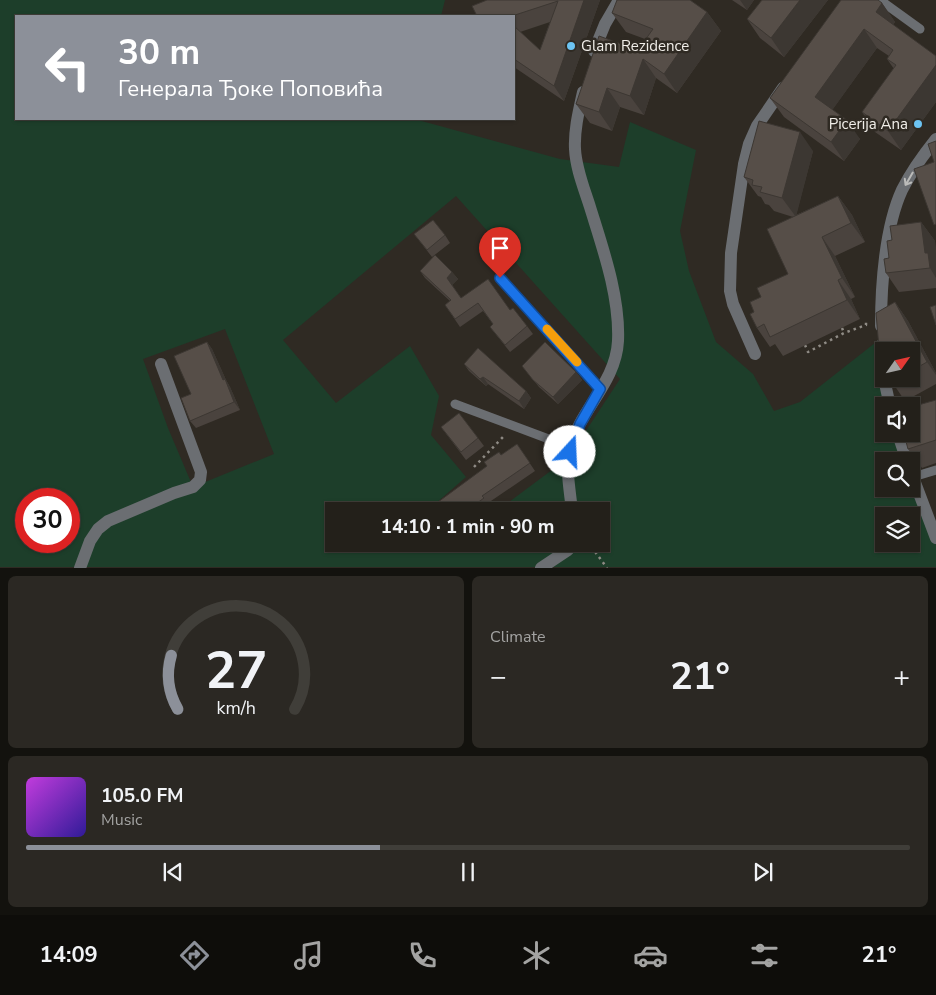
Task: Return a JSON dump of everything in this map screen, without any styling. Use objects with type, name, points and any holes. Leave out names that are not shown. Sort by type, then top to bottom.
[{"type":"street","points":[[591,61],[605,24],[619,0]]},
{"type":"street","points":[[755,354],[733,304],[730,291],[730,260],[736,214],[749,144],[757,126],[792,75]]},
{"type":"street","points":[[571,502],[568,473],[570,447],[582,419],[613,367],[618,346],[618,327],[614,297],[606,256],[582,183],[576,156],[576,127],[585,82]]},
{"type":"street","points":[[880,342],[882,287],[895,212],[902,190],[936,138]]},
{"type":"street","points":[[80,568],[90,541],[98,529],[108,521],[193,487],[200,480],[200,472],[161,364]]},
{"type":"street","points":[[920,491],[933,519],[936,538]]},
{"type":"street","points":[[541,568],[565,552]]},
{"type":"lane","points":[[880,0],[920,29]]},
{"type":"lane","points":[[500,278],[600,389]]},
{"type":"lane","points":[[455,404],[570,447]]},
{"type":"lane","points":[[920,473],[936,470]]},
{"type":"path","points":[[805,345],[808,352],[844,333],[866,325]]},
{"type":"path","points":[[842,328],[844,333]]},
{"type":"path","points":[[474,467],[514,426]]},
{"type":"path","points":[[596,552],[607,568]]},
{"type":"green space","points":[[0,0],[445,0],[441,15],[15,15],[15,120],[418,120],[560,159],[619,167],[630,122],[696,150],[680,231],[689,271],[716,342],[753,374],[774,411],[800,402],[875,343],[875,388],[882,388],[882,397],[875,397],[875,442],[901,442],[904,452],[875,452],[875,497],[915,497],[936,538],[936,567],[0,567]],"holes":[[[456,196],[620,379],[568,458],[509,502],[610,502],[610,552],[325,552],[325,502],[437,502],[466,477],[431,435],[439,396],[410,346],[336,403],[283,340]],[[225,329],[274,454],[193,487],[168,428],[143,359]]]},
{"type":"building","points":[[487,0],[584,0],[554,86],[515,60],[515,27],[540,50],[558,1],[515,15],[476,15],[472,6]]},
{"type":"building","points":[[617,0],[690,0],[707,12],[664,74],[643,59],[630,96],[607,88],[599,112],[576,104],[599,36],[638,50],[653,29],[612,13]]},
{"type":"building","points":[[762,0],[800,0],[771,38],[747,19]]},
{"type":"building","points":[[841,0],[878,0],[882,3],[876,12],[936,56],[936,65],[888,131],[862,112],[896,65],[887,59],[893,50],[864,29],[815,97],[847,120],[831,142],[770,98]]},
{"type":"building","points":[[759,121],[800,132],[782,198],[760,192],[762,187],[752,185],[753,180],[744,177]]},
{"type":"building","points":[[936,141],[936,224],[934,225],[914,169],[934,162],[928,144]]},
{"type":"building","points":[[838,196],[851,223],[822,237],[842,278],[838,280],[847,300],[770,337],[764,324],[757,328],[750,314],[754,312],[750,302],[761,297],[757,288],[788,274],[767,229]]},
{"type":"building","points":[[433,220],[445,235],[427,250],[414,234]]},
{"type":"building","points":[[921,222],[925,253],[928,253],[930,268],[886,273],[884,259],[889,258],[887,241],[892,240],[890,226]]},
{"type":"building","points":[[435,255],[452,272],[447,278],[461,298],[488,279],[510,310],[513,308],[527,326],[505,345],[490,327],[493,324],[478,303],[455,319],[445,305],[451,300],[420,271]]},
{"type":"building","points":[[895,302],[916,342],[878,342],[876,313]]},
{"type":"building","points":[[936,305],[936,325],[930,307]]},
{"type":"building","points":[[207,342],[234,402],[190,421],[181,398],[191,394],[174,356]]},
{"type":"building","points":[[545,342],[576,372],[553,397],[533,380],[522,366]]},
{"type":"building","points":[[478,348],[526,391],[519,401],[483,377],[480,379],[464,364]]},
{"type":"building","points":[[920,349],[927,362],[920,366]]},
{"type":"building","points":[[936,400],[936,440],[908,449],[906,442],[920,442],[920,404]]},
{"type":"building","points":[[459,413],[478,438],[461,452],[441,427]]},
{"type":"building","points":[[517,444],[530,463],[482,496],[484,498],[478,502],[438,502],[487,466],[484,462],[499,452],[501,455]]},
{"type":"slow traffic","points":[[547,329],[577,362]]},
{"type":"place","name":"Glam Rezidence","points":[[571,46]]},
{"type":"place","name":"Picerija Ana","points":[[918,124]]},
{"type":"route","points":[[500,278],[600,389],[580,424],[570,447],[570,452]]}]
